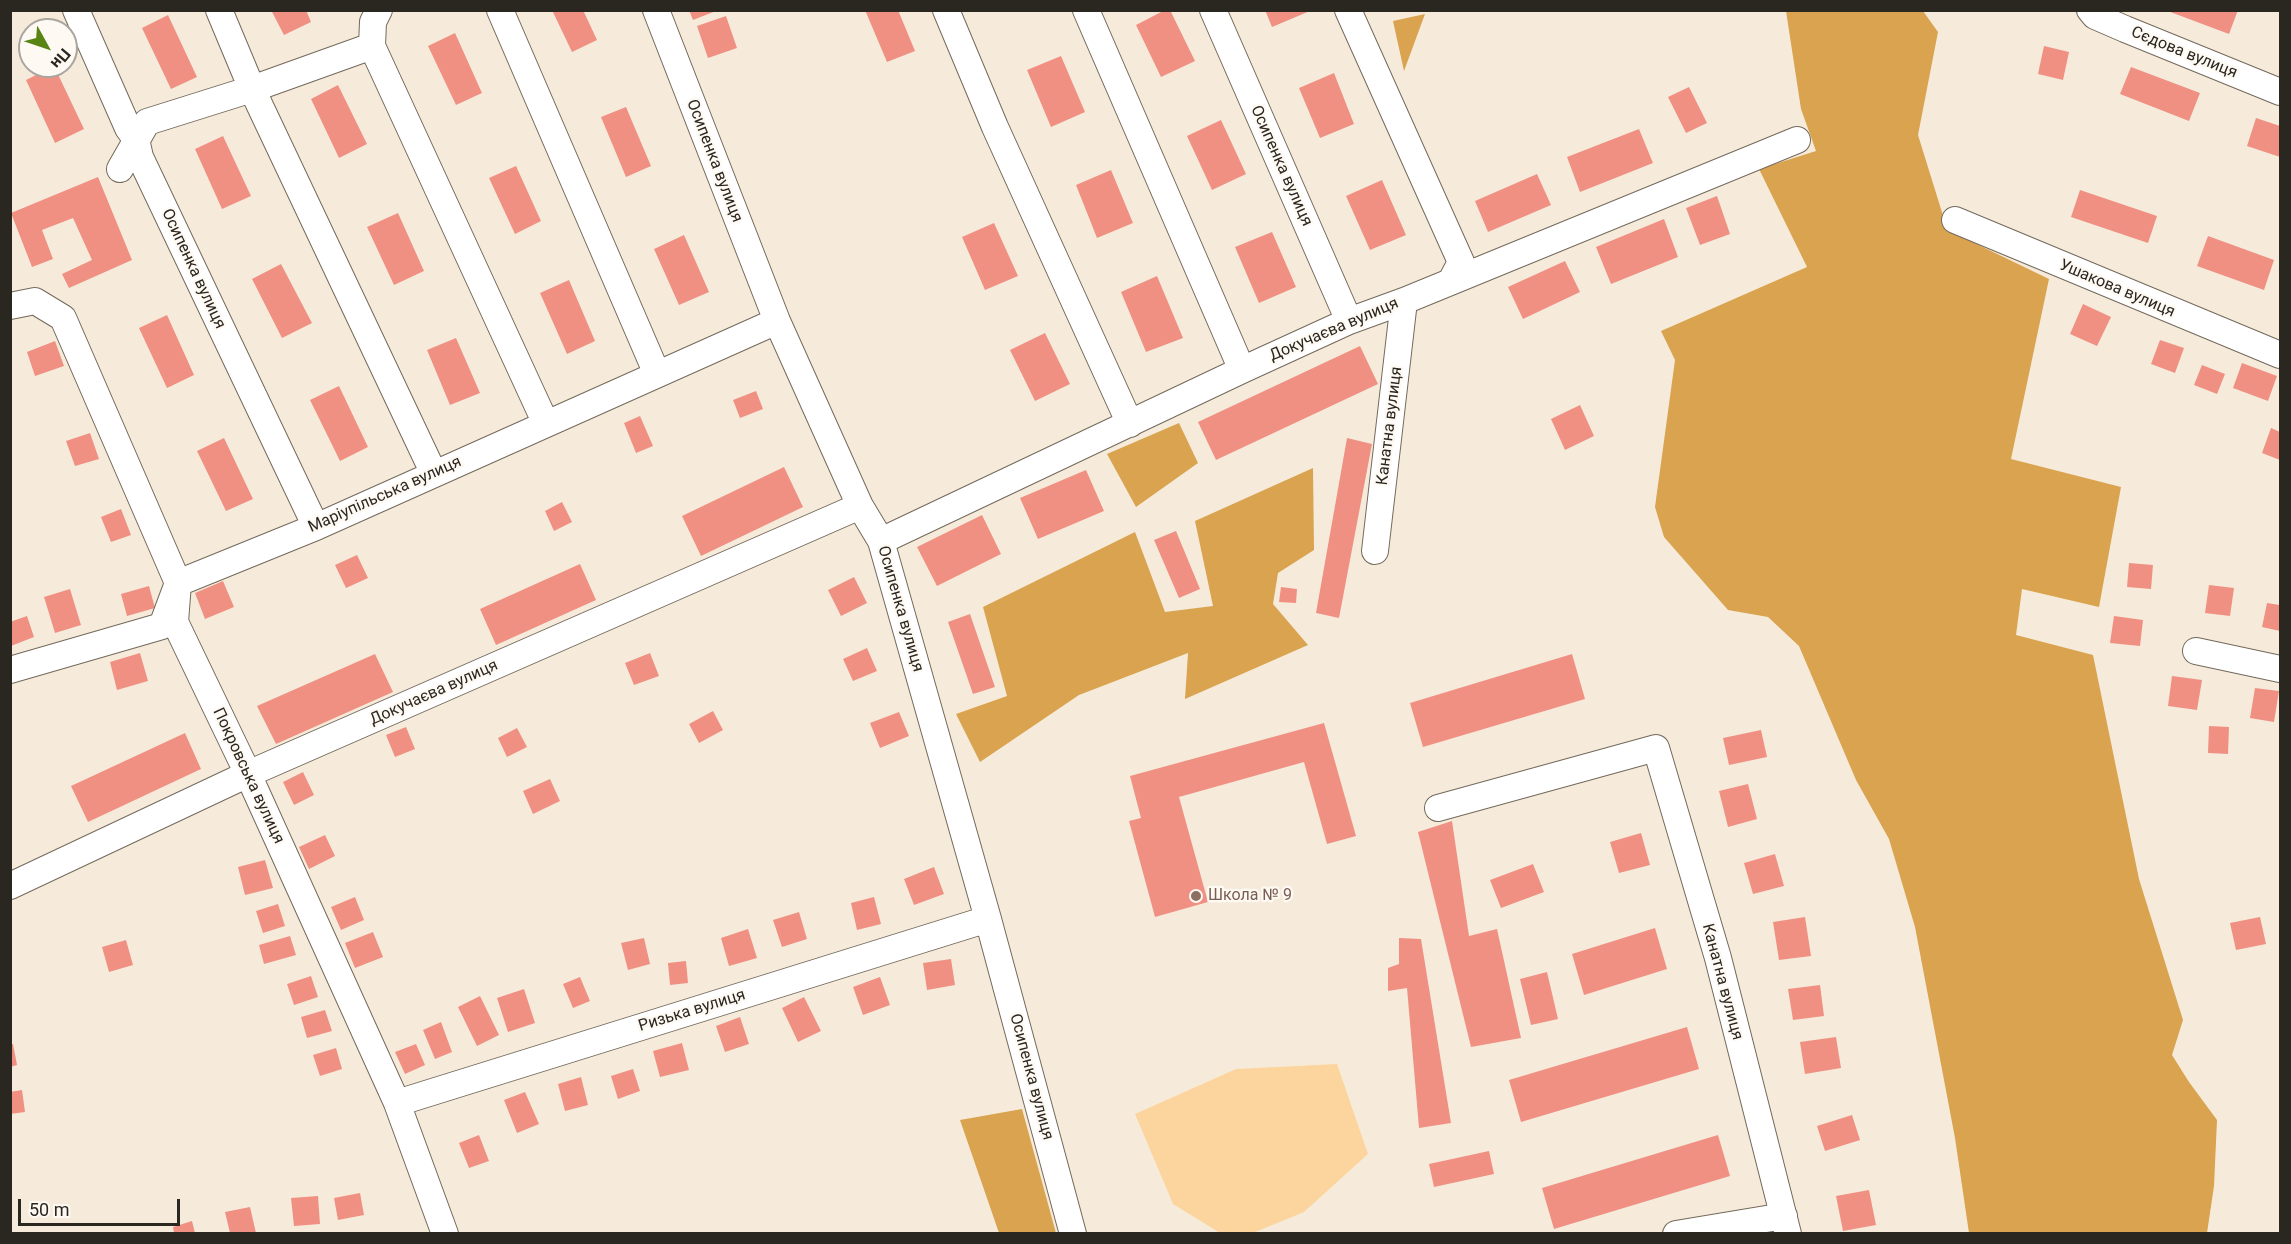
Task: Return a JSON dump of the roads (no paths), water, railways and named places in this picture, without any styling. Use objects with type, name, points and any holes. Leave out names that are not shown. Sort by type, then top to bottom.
[{"type":"street","name":"Осипенка вулиця","points":[[76,10],[128,128],[136,139],[140,157],[316,527]]},
{"type":"street","points":[[219,10],[252,90],[434,474]]},
{"type":"street","points":[[379,10],[373,22],[372,46],[546,424]]},
{"type":"street","points":[[500,10],[657,374]]},
{"type":"street","name":"Осипенка вулиця","points":[[656,10],[777,321],[860,506],[881,542],[988,919],[1073,1233]]},
{"type":"street","points":[[946,10],[995,127],[1130,424]]},
{"type":"street","points":[[1086,10],[1242,370]]},
{"type":"street","name":"Осипенка вулиця","points":[[1213,10],[1349,321]]},
{"type":"street","points":[[1348,10],[1461,262],[1451,281]]},
{"type":"street","name":"Сєдова вулиця","points":[[2090,10],[2095,16],[2125,29],[2280,92]]},
{"type":"street","points":[[120,169],[147,122],[252,90],[372,46]]},
{"type":"street","name":"Докучаєва вулиця","points":[[881,542],[1349,321],[1797,140]]},
{"type":"street","name":"Ушакова вулиця","points":[[1955,220],[2280,355]]},
{"type":"street","name":"Канатна вулиця","points":[[1375,551],[1404,300]]},
{"type":"street","name":"Покровська вулиця","points":[[10,306],[35,301],[63,318],[178,583],[175,622],[248,774],[397,1103],[445,1233]]},
{"type":"street","name":"Маріупільська вулиця","points":[[178,583],[316,527],[777,321]]},
{"type":"street","name":"Докучаєва вулиця","points":[[10,886],[248,774],[860,506]]},
{"type":"street","points":[[10,670],[162,626],[178,583]]},
{"type":"street","points":[[2196,651],[2280,669]]},
{"type":"street","name":"Канатна вулиця","points":[[1438,808],[1656,748],[1718,958],[1786,1225],[1676,1233]]},
{"type":"street","name":"Ризька вулиця","points":[[397,1103],[988,919]]},
{"type":"place","name":"Школа № 9","points":[[1196,896]]}]
